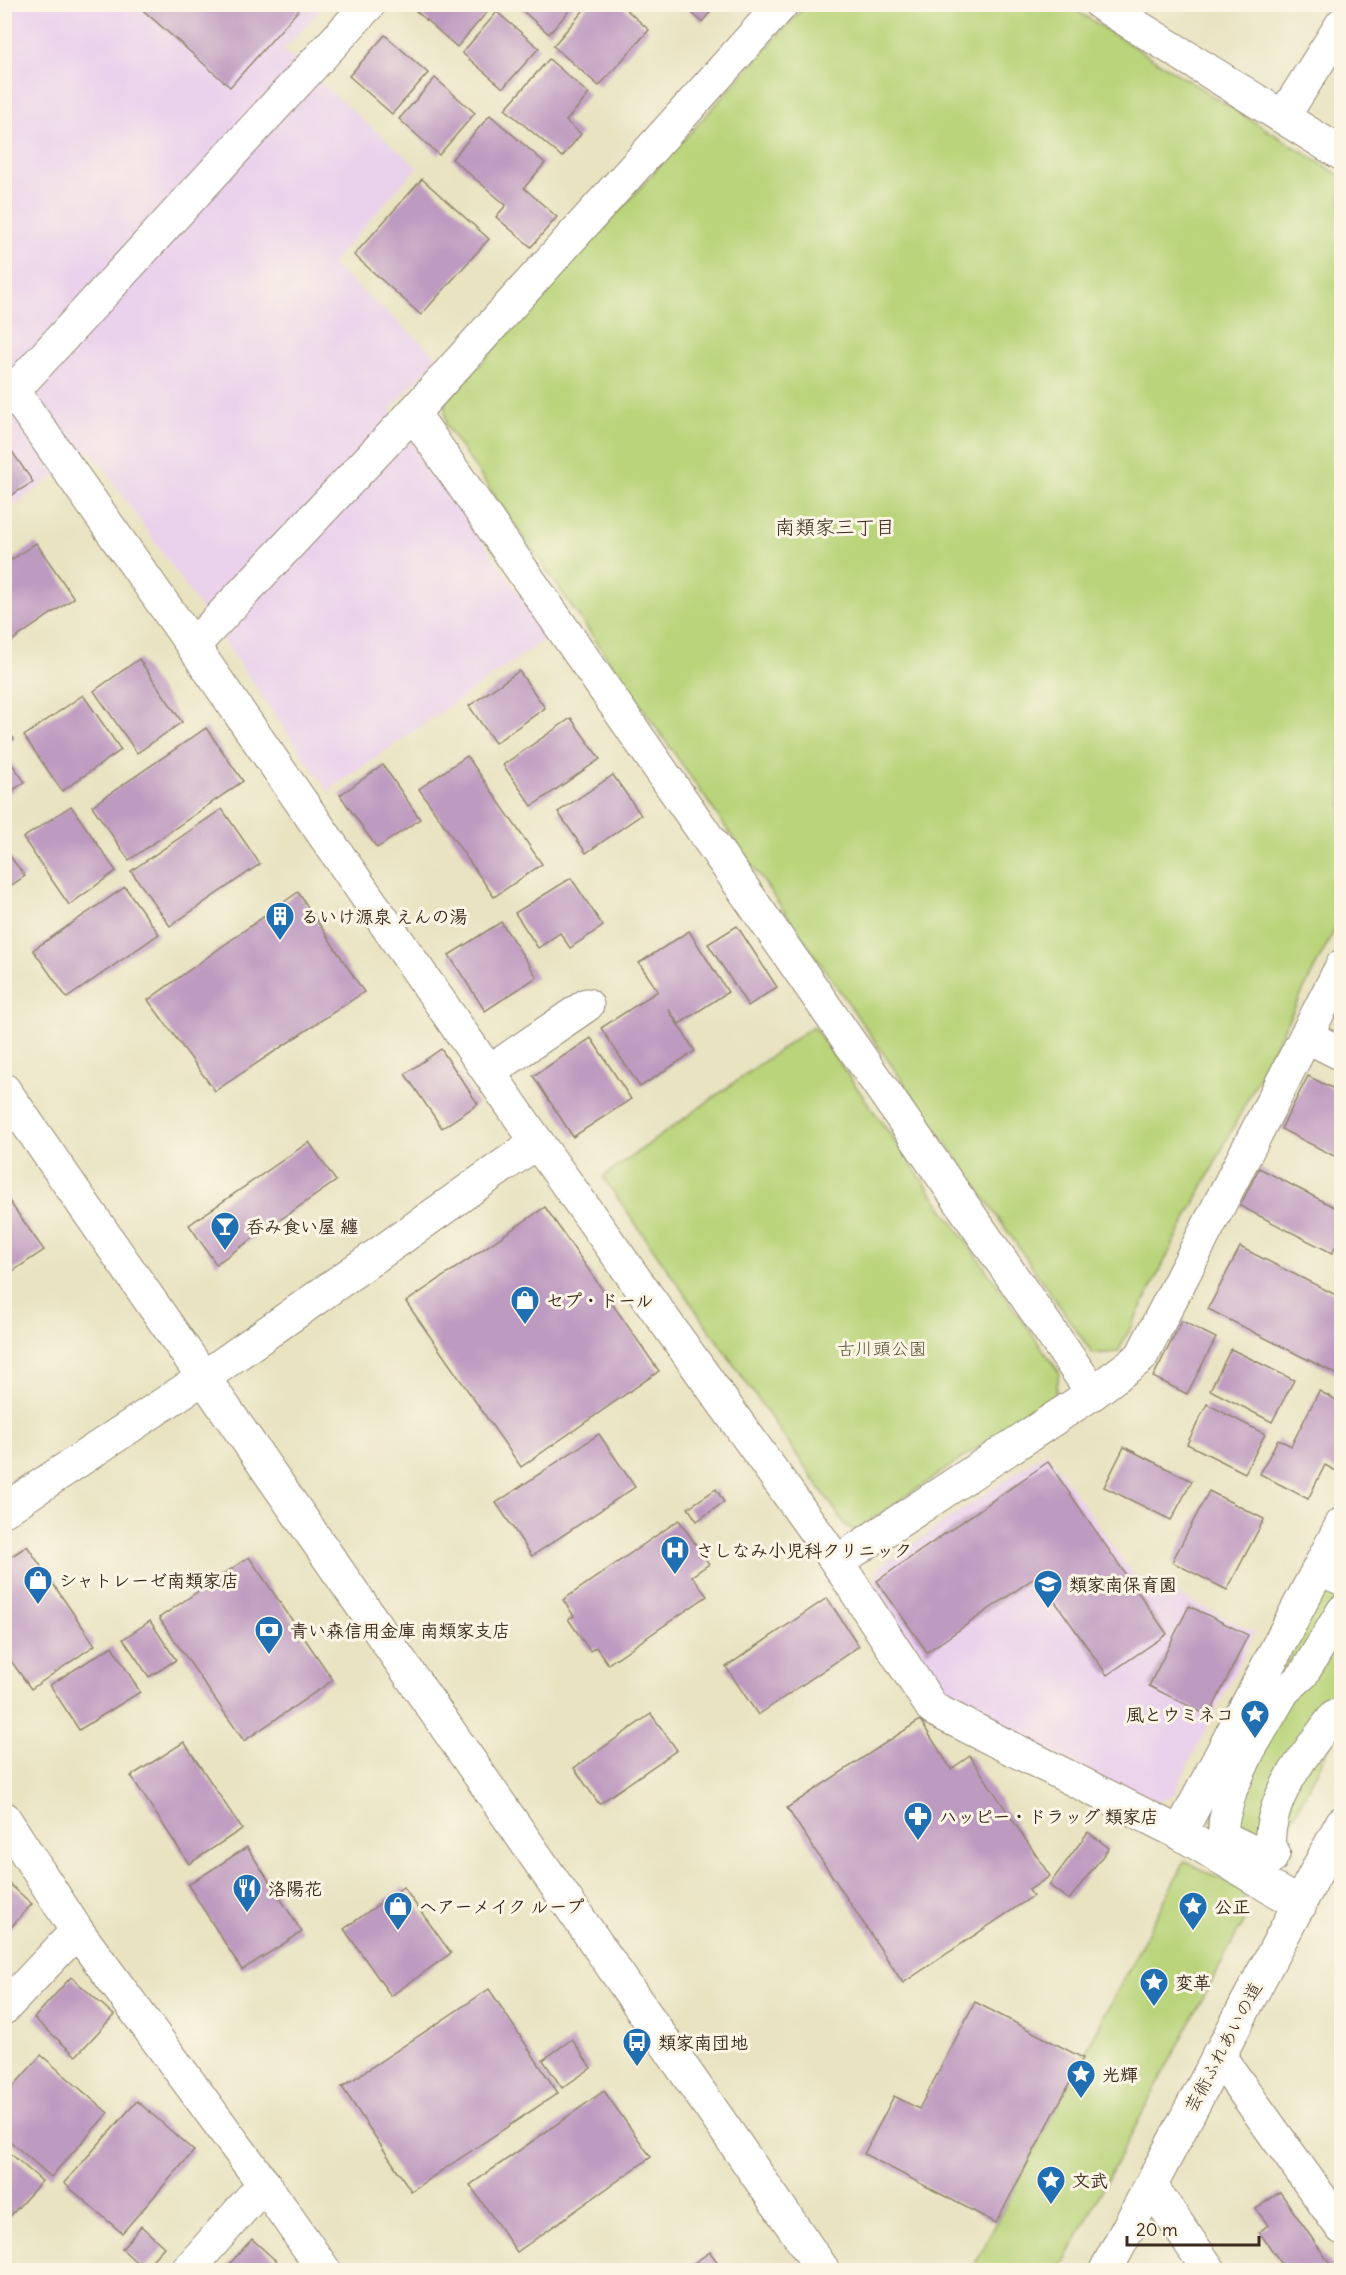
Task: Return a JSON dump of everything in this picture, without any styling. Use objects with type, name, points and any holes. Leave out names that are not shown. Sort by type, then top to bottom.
[{"type":"street","points":[[369,4],[13,391],[537,1142],[837,1562],[933,1709],[1180,1833],[1300,1905]]},
{"type":"street","points":[[193,646],[413,413],[782,4]]},
{"type":"street","points":[[1101,4],[1341,154]]},
{"type":"street","points":[[1283,117],[1341,24]]},
{"type":"street","points":[[413,413],[1093,1393]]},
{"type":"street","points":[[837,1562],[1093,1393],[1141,1357],[1341,966]]},
{"type":"street","points":[[489,1072],[587,1005]]},
{"type":"street","points":[[1306,1036],[1341,1054]]},
{"type":"street","points":[[4,1090],[823,2271]]},
{"type":"street","points":[[4,1510],[203,1378],[537,1142]]},
{"type":"street","points":[[1180,1833],[1341,1524]]},
{"type":"street","points":[[1341,1557],[1332,1576],[1341,1580]]},
{"type":"street","points":[[1341,1610],[1303,1676],[1285,1691],[1250,1751],[1232,1790],[1224,1820],[1223,1836],[1272,1859],[1275,1853],[1270,1849],[1271,1826],[1283,1789],[1334,1715],[1341,1714]]},
{"type":"street","points":[[4,1818],[77,1931],[264,2184],[324,2271]]},
{"type":"street","name":"芸術ふれあいの道","points":[[1106,2271],[1341,1823]]},
{"type":"street","points":[[4,2008],[77,1931]]},
{"type":"street","points":[[1218,2055],[1341,2228]]},
{"type":"street","points":[[188,2271],[264,2184]]},
{"type":"street","points":[[1151,2186],[1209,2271]]},
{"type":"shaded area","points":[[5,5],[325,5],[283,50],[417,167],[331,264],[438,357],[390,410],[549,636],[328,791],[91,450],[5,511]]},
{"type":"shaded area","name":"類家南保育園","points":[[1046,1452],[1132,1573],[1255,1632],[1173,1795],[1152,1804],[948,1698],[872,1588],[878,1568]]},
{"type":"green space","points":[[806,5],[1067,5],[1341,176],[1341,917],[1118,1352],[1093,1354],[446,426],[445,403]]},
{"type":"green space","name":"古川頭公園","points":[[813,1026],[1059,1372],[1056,1395],[856,1530],[847,1527],[603,1177]]},
{"type":"green space","points":[[1341,1557],[1341,1725],[1272,1859],[1214,1832],[1211,1809]]},
{"type":"green space","points":[[1185,1861],[1244,1891],[1246,1916],[1060,2270],[972,2270]]},
{"type":"building","points":[[136,4],[304,4],[230,87]]},
{"type":"building","points":[[408,4],[494,4],[457,47]]},
{"type":"building","points":[[515,4],[575,4],[549,34]]},
{"type":"building","points":[[589,4],[620,4],[649,30],[599,86],[553,46]]},
{"type":"building","points":[[682,4],[717,4],[702,22]]},
{"type":"building","points":[[497,12],[539,48],[503,88],[462,53]]},
{"type":"building","points":[[385,35],[428,73],[392,114],[349,76]]},
{"type":"building","points":[[549,59],[589,94],[566,121],[581,134],[562,157],[505,109]]},
{"type":"building","points":[[435,78],[475,113],[439,155],[399,119]]},
{"type":"building","points":[[490,115],[545,163],[524,188],[557,217],[531,247],[496,217],[506,205],[452,159]]},
{"type":"building","points":[[422,179],[489,239],[421,315],[354,255]]},
{"type":"building","points":[[4,440],[33,482],[4,500]]},
{"type":"building","points":[[36,543],[74,598],[4,646],[4,565]]},
{"type":"building","points":[[139,659],[182,722],[137,753],[94,691]]},
{"type":"building","points":[[519,671],[545,708],[495,743],[469,706]]},
{"type":"building","points":[[83,695],[121,750],[62,791],[24,736]]},
{"type":"building","points":[[571,718],[600,759],[532,806],[503,765]]},
{"type":"building","points":[[4,725],[14,739],[4,745]]},
{"type":"building","points":[[206,728],[243,781],[129,860],[92,806]]},
{"type":"building","points":[[4,753],[25,782],[4,796]]},
{"type":"building","points":[[467,756],[542,864],[494,897],[419,789]]},
{"type":"building","points":[[383,765],[420,819],[377,848],[340,795]]},
{"type":"building","points":[[613,775],[641,815],[586,853],[558,812]]},
{"type":"building","points":[[71,806],[116,871],[69,905],[23,838]]},
{"type":"building","points":[[222,809],[260,864],[170,926],[131,871]]},
{"type":"building","points":[[9,855],[25,876],[4,890],[4,858]]},
{"type":"building","points":[[571,878],[603,926],[570,948],[560,933],[538,948],[515,913]]},
{"type":"building","points":[[125,887],[159,934],[67,998],[33,950]]},
{"type":"building","name":"るいけ源泉 えんの湯","points":[[298,892],[364,992],[215,1091],[148,1000]]},
{"type":"building","points":[[501,922],[537,977],[485,1011],[449,955]]},
{"type":"building","points":[[737,926],[777,987],[748,1006],[708,944]]},
{"type":"building","points":[[689,931],[728,992],[679,1024],[668,1009],[695,1051],[640,1087],[601,1028],[658,991],[639,963]]},
{"type":"building","points":[[591,1038],[631,1099],[573,1137],[533,1076]]},
{"type":"building","points":[[441,1049],[478,1104],[442,1128],[405,1074]]},
{"type":"building","points":[[1308,1076],[1342,1093],[1342,1160],[1281,1129]]},
{"type":"building","points":[[309,1142],[336,1181],[216,1264],[189,1225]]},
{"type":"building","points":[[1259,1168],[1342,1211],[1342,1235],[1332,1253],[1240,1206]]},
{"type":"building","points":[[4,1194],[44,1250],[4,1277]]},
{"type":"building","name":"セプ・ドール","points":[[545,1207],[659,1371],[521,1467],[406,1302]]},
{"type":"building","points":[[1240,1247],[1342,1298],[1340,1376],[1208,1309]]},
{"type":"building","points":[[1182,1321],[1216,1338],[1187,1394],[1153,1377]]},
{"type":"building","points":[[1231,1349],[1294,1380],[1272,1422],[1210,1390]]},
{"type":"building","points":[[1319,1391],[1342,1403],[1342,1460],[1336,1471],[1325,1465],[1308,1499],[1260,1474],[1278,1439],[1291,1446]]},
{"type":"building","points":[[1207,1404],[1265,1434],[1245,1473],[1187,1444]]},
{"type":"building","points":[[599,1434],[635,1487],[532,1556],[496,1503]]},
{"type":"building","points":[[1124,1447],[1192,1481],[1171,1520],[1104,1487]]},
{"type":"building","name":"類家南保育園","points":[[1048,1462],[1167,1634],[1107,1675],[1037,1576],[927,1652],[877,1581]]},
{"type":"building","points":[[716,1489],[724,1502],[697,1521],[688,1508]]},
{"type":"building","points":[[1209,1491],[1264,1519],[1227,1590],[1172,1562]]},
{"type":"building","points":[[679,1520],[709,1564],[692,1576],[707,1596],[608,1664],[596,1647],[590,1651],[568,1619],[574,1616],[563,1600]]},
{"type":"building","points":[[27,1546],[95,1645],[31,1689],[4,1651],[4,1561]]},
{"type":"building","points":[[249,1557],[333,1680],[244,1741],[159,1618]]},
{"type":"building","points":[[827,1598],[859,1646],[758,1715],[726,1667]]},
{"type":"building","points":[[1189,1606],[1248,1635],[1209,1716],[1149,1686]]},
{"type":"building","points":[[150,1621],[176,1660],[149,1677],[123,1639]]},
{"type":"building","points":[[112,1646],[140,1692],[79,1730],[50,1685]]},
{"type":"building","points":[[651,1714],[677,1750],[599,1804],[574,1768]]},
{"type":"building","name":"ハッピー・ドラッグ 類家店","points":[[920,1720],[951,1769],[970,1756],[1050,1876],[1029,1890],[1033,1896],[903,1983],[787,1808]]},
{"type":"building","points":[[184,1742],[242,1829],[189,1864],[131,1776]]},
{"type":"building","points":[[1088,1832],[1109,1848],[1069,1900],[1049,1885]]},
{"type":"building","points":[[247,1847],[302,1932],[242,1970],[188,1885]]},
{"type":"building","points":[[4,1879],[32,1904],[4,1935]]},
{"type":"building","points":[[403,1887],[451,1953],[391,1996],[344,1929]]},
{"type":"building","points":[[71,1977],[114,2015],[76,2056],[34,2018]]},
{"type":"building","points":[[489,1989],[558,2093],[411,2191],[342,2087]]},
{"type":"building","points":[[975,2002],[1083,2058],[996,2223],[864,2154],[894,2096],[919,2109]]},
{"type":"building","points":[[572,2039],[591,2068],[562,2088],[543,2060]]},
{"type":"building","points":[[41,2055],[108,2113],[51,2177],[4,2136],[4,2097]]},
{"type":"building","points":[[604,2091],[651,2157],[517,2252],[470,2185]]},
{"type":"building","points":[[137,2101],[194,2151],[122,2233],[64,2183]]},
{"type":"building","points":[[4,2148],[42,2181],[4,2223]]},
{"type":"building","points":[[1280,2192],[1334,2270],[1286,2270],[1259,2232],[1268,2225],[1256,2209]]},
{"type":"building","points":[[141,2226],[164,2247],[144,2269],[122,2249]]},
{"type":"building","points":[[252,2239],[285,2269],[224,2270]]},
{"type":"building","points":[[710,2252],[723,2270],[684,2270]]},
{"type":"place","name":"るいけ源泉 えんの湯","points":[[280,942]]},
{"type":"place","name":"呑み食い屋 纏","points":[[225,1252]]},
{"type":"place","name":"セプ・ドール","points":[[525,1326]]},
{"type":"place","name":"さしなみ小児科クリニック","points":[[675,1576]]},
{"type":"place","name":"シャトレーゼ南類家店","points":[[38,1606]]},
{"type":"place","name":"類家南保育園","points":[[1048,1610]]},
{"type":"place","name":"青い森信用金庫 南類家支店","points":[[269,1656]]},
{"type":"place","name":"風とウミネコ","points":[[1255,1740]]},
{"type":"place","name":"ハッピー・ドラッグ 類家店","points":[[918,1842]]},
{"type":"place","name":"洛陽花","points":[[247,1914]]},
{"type":"place","name":"ヘアーメイク ループ","points":[[398,1932]]},
{"type":"place","name":"公正","points":[[1193,1932]]},
{"type":"place","name":"変革","points":[[1154,2008]]},
{"type":"place","name":"類家南団地","points":[[637,2068]]},
{"type":"place","name":"光輝","points":[[1081,2100]]},
{"type":"place","name":"文武","points":[[1051,2206]]},
{"type":"district","name":"南類家三丁目","points":[[835,526]]}]
